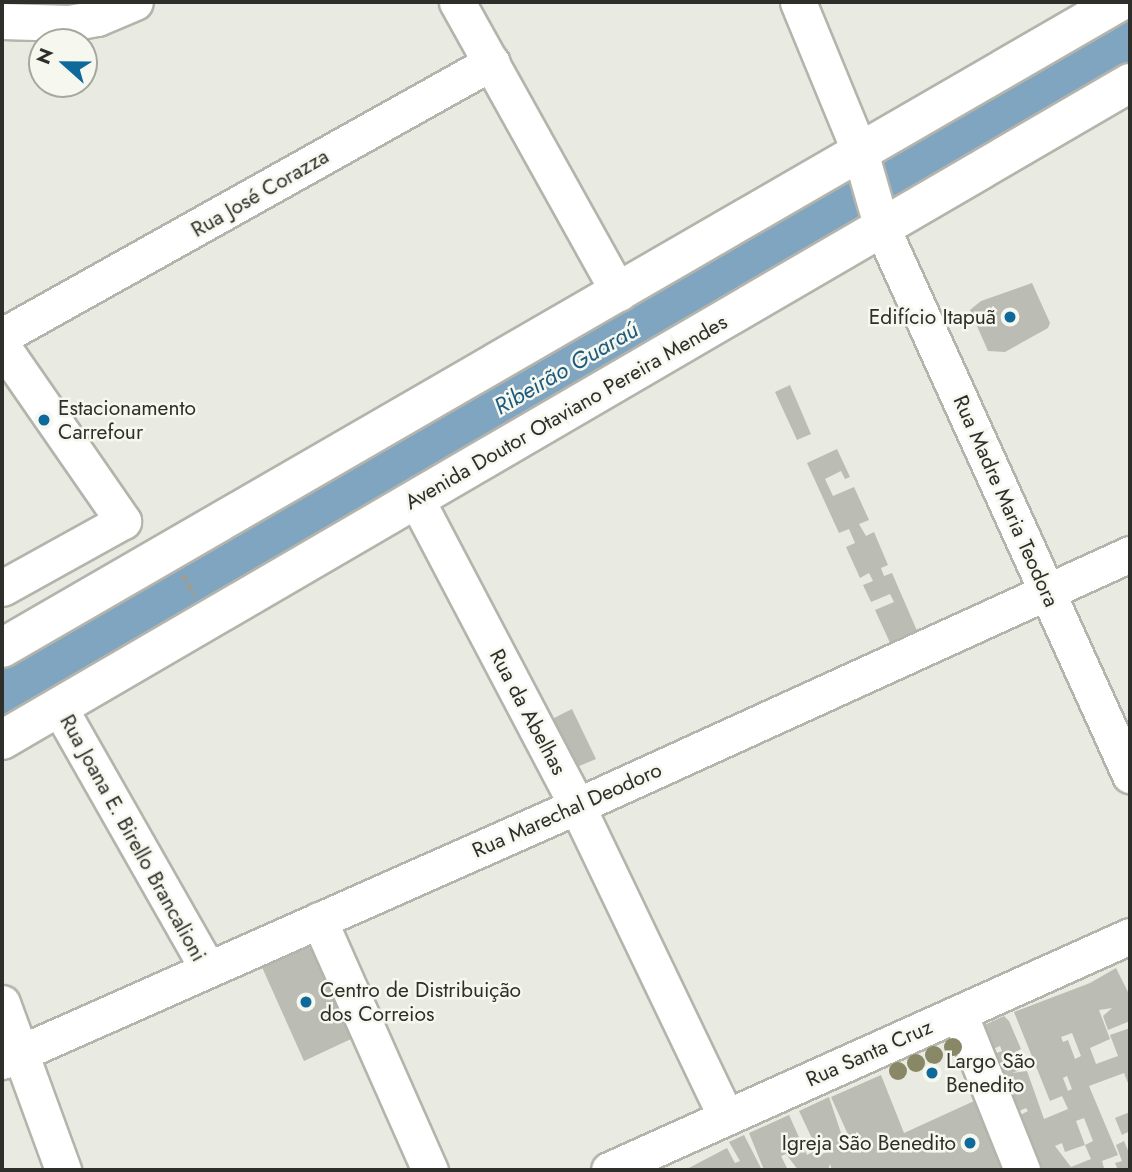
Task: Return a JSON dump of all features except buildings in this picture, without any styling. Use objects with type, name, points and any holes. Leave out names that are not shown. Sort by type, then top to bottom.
[{"type":"main road","points":[[2,648],[619,293],[863,162],[1079,13],[1119,2]]},
{"type":"main road","name":"Avenida Doutor Otaviano Pereira Mendes","points":[[2,740],[416,499],[880,220],[1130,83]]},
{"type":"street","points":[[2,21],[69,23],[97,18],[135,2]]},
{"type":"street","points":[[457,2],[619,293]]},
{"type":"street","points":[[798,2],[863,162]]},
{"type":"street","name":"Rua José Corazza","points":[[15,330],[492,62]]},
{"type":"street","name":"Rua Madre Maria Teodora","points":[[863,162],[880,220],[1130,775]]},
{"type":"street","points":[[2,346],[123,521],[2,588]]},
{"type":"street","name":"Rua da Abelhas","points":[[416,499],[577,806],[726,1117]]},
{"type":"street","name":"Rua Marechal Deodoro","points":[[11,1056],[577,806],[1130,554]]},
{"type":"street","name":"Rua Joana E. Birello Brancalioni","points":[[59,707],[208,970]]},
{"type":"street","points":[[319,920],[430,1170]]},
{"type":"street","name":"Rua Santa Cruz","points":[[608,1170],[1130,936]]},
{"type":"street","points":[[2,1003],[11,1056],[62,1170]]},
{"type":"street","points":[[959,1013],[1022,1170]]},
{"type":"path","points":[[181,571],[197,598]]},
{"type":"waterway","name":"Ribeirão Guaraú","points":[[2,694],[1130,41]]},
{"type":"place","name":"Edifício Itapuã","points":[[1010,317]]},
{"type":"place","name":"Estacionamento Carrefour","points":[[44,420]]},
{"type":"place","name":"Centro de Distribuição dos Correios","points":[[306,1002]]},
{"type":"place","name":"Largo São Benedito","points":[[932,1073]]},
{"type":"place","name":"Igreja São Benedito","points":[[970,1143]]}]
